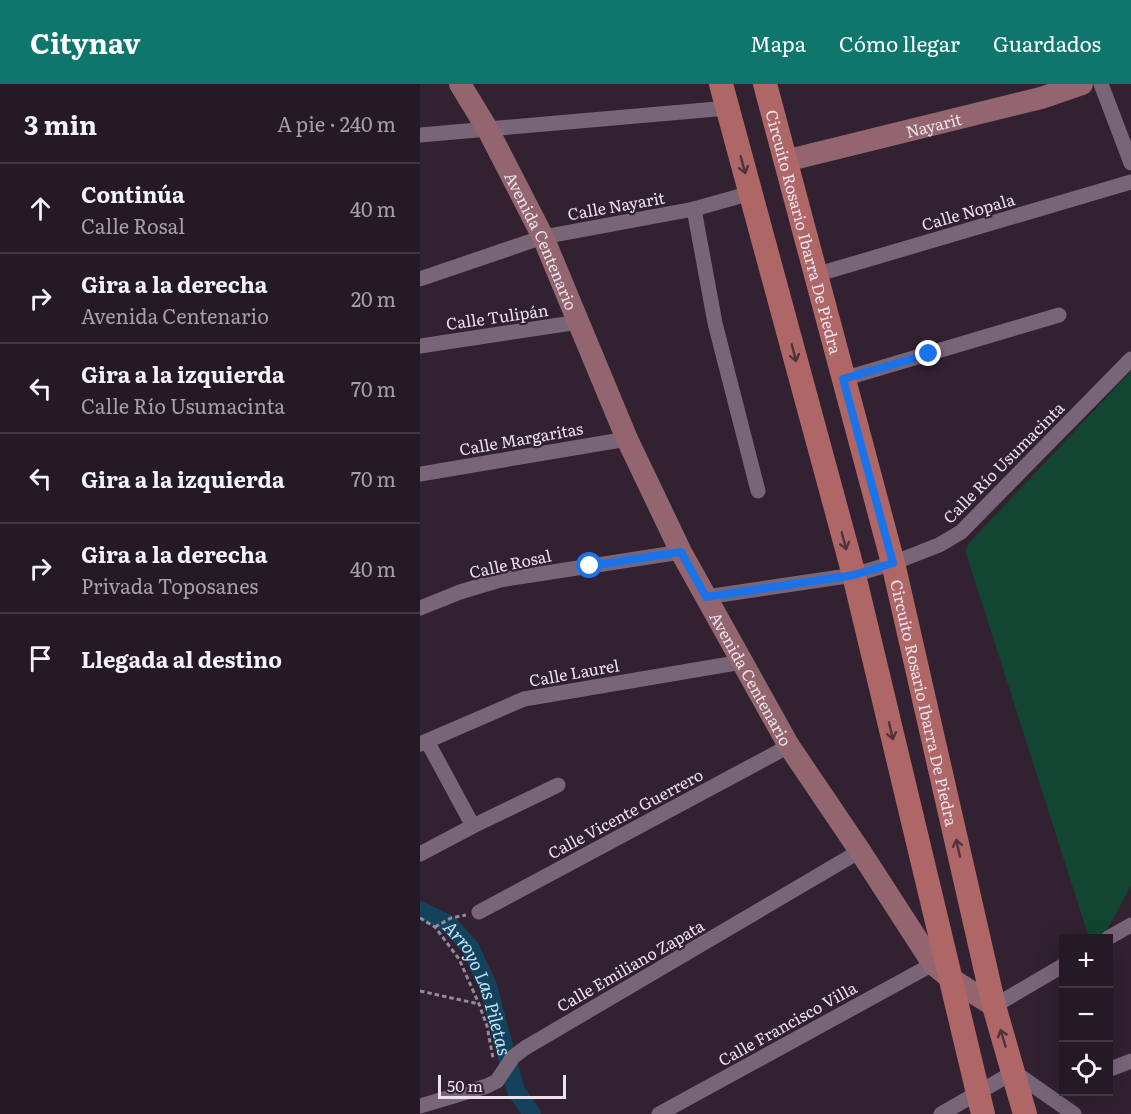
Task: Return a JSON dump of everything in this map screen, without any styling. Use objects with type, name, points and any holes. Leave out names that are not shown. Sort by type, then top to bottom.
[{"type":"main road","points":[[721,84],[854,575],[941,971],[980,1104]]},
{"type":"main road","name":"Circuito Rosario Ibarra De Piedra","points":[[765,84],[893,563],[994,1006],[1025,1114]]},
{"type":"street","name":"Avenida Centenario","points":[[459,84],[488,130],[543,237],[627,439],[681,552],[789,746],[941,971],[994,1006]]},
{"type":"street","name":"Nayarit","points":[[786,161],[1039,91],[1082,84]]},
{"type":"street","points":[[1101,84],[1131,163]]},
{"type":"street","points":[[420,135],[728,108]]},
{"type":"street","name":"Calle Nopala","points":[[815,275],[1131,182]]},
{"type":"street","name":"Calle Nayarit","points":[[420,279],[543,237],[694,209],[751,193]]},
{"type":"street","points":[[694,209],[715,323],[758,491]]},
{"type":"street","points":[[843,379],[1059,315]]},
{"type":"street","name":"Calle Tulipán","points":[[420,346],[579,322]]},
{"type":"street","name":"Calle Río Usumacinta","points":[[706,597],[854,575],[939,545],[961,532],[1131,358]]},
{"type":"street","name":"Calle Margaritas","points":[[420,474],[627,439]]},
{"type":"street","name":"Calle Rosal","points":[[420,608],[460,592],[500,580],[681,552]]},
{"type":"street","name":"Calle Laurel","points":[[423,742],[524,699],[742,662]]},
{"type":"street","points":[[423,742],[473,826]]},
{"type":"street","name":"Calle Vicente Guerrero","points":[[479,912],[789,746]]},
{"type":"street","points":[[420,855],[473,826],[558,785]]},
{"type":"street","name":"Calle Emiliano Zapata","points":[[497,1081],[513,1058],[525,1048],[860,851]]},
{"type":"street","points":[[1113,936],[1131,925]]},
{"type":"street","points":[[994,1006],[1059,968]]},
{"type":"street","name":"Calle Francisco Villa","points":[[659,1114],[941,971]]},
{"type":"street","points":[[1113,1068],[1131,1060]]},
{"type":"street","points":[[941,1114],[980,1104],[1014,1072],[1056,1093],[1074,1114]]},
{"type":"street","points":[[420,1106],[497,1081]]},
{"type":"path","points":[[420,918],[435,927],[459,959],[480,1004],[497,1081]]},
{"type":"path","points":[[435,927],[451,918]]},
{"type":"path","points":[[420,991],[480,1004]]},
{"type":"green space","points":[[1131,371],[1131,886],[1105,934],[1088,934],[965,550]]},
{"type":"waterway","name":"Arroyo Las Piletas","points":[[420,910],[449,924],[470,947],[488,986],[516,1091],[532,1114]]},
{"type":"route","points":[[590,566],[681,552],[706,597],[854,575],[893,563],[843,379],[929,354]]}]
